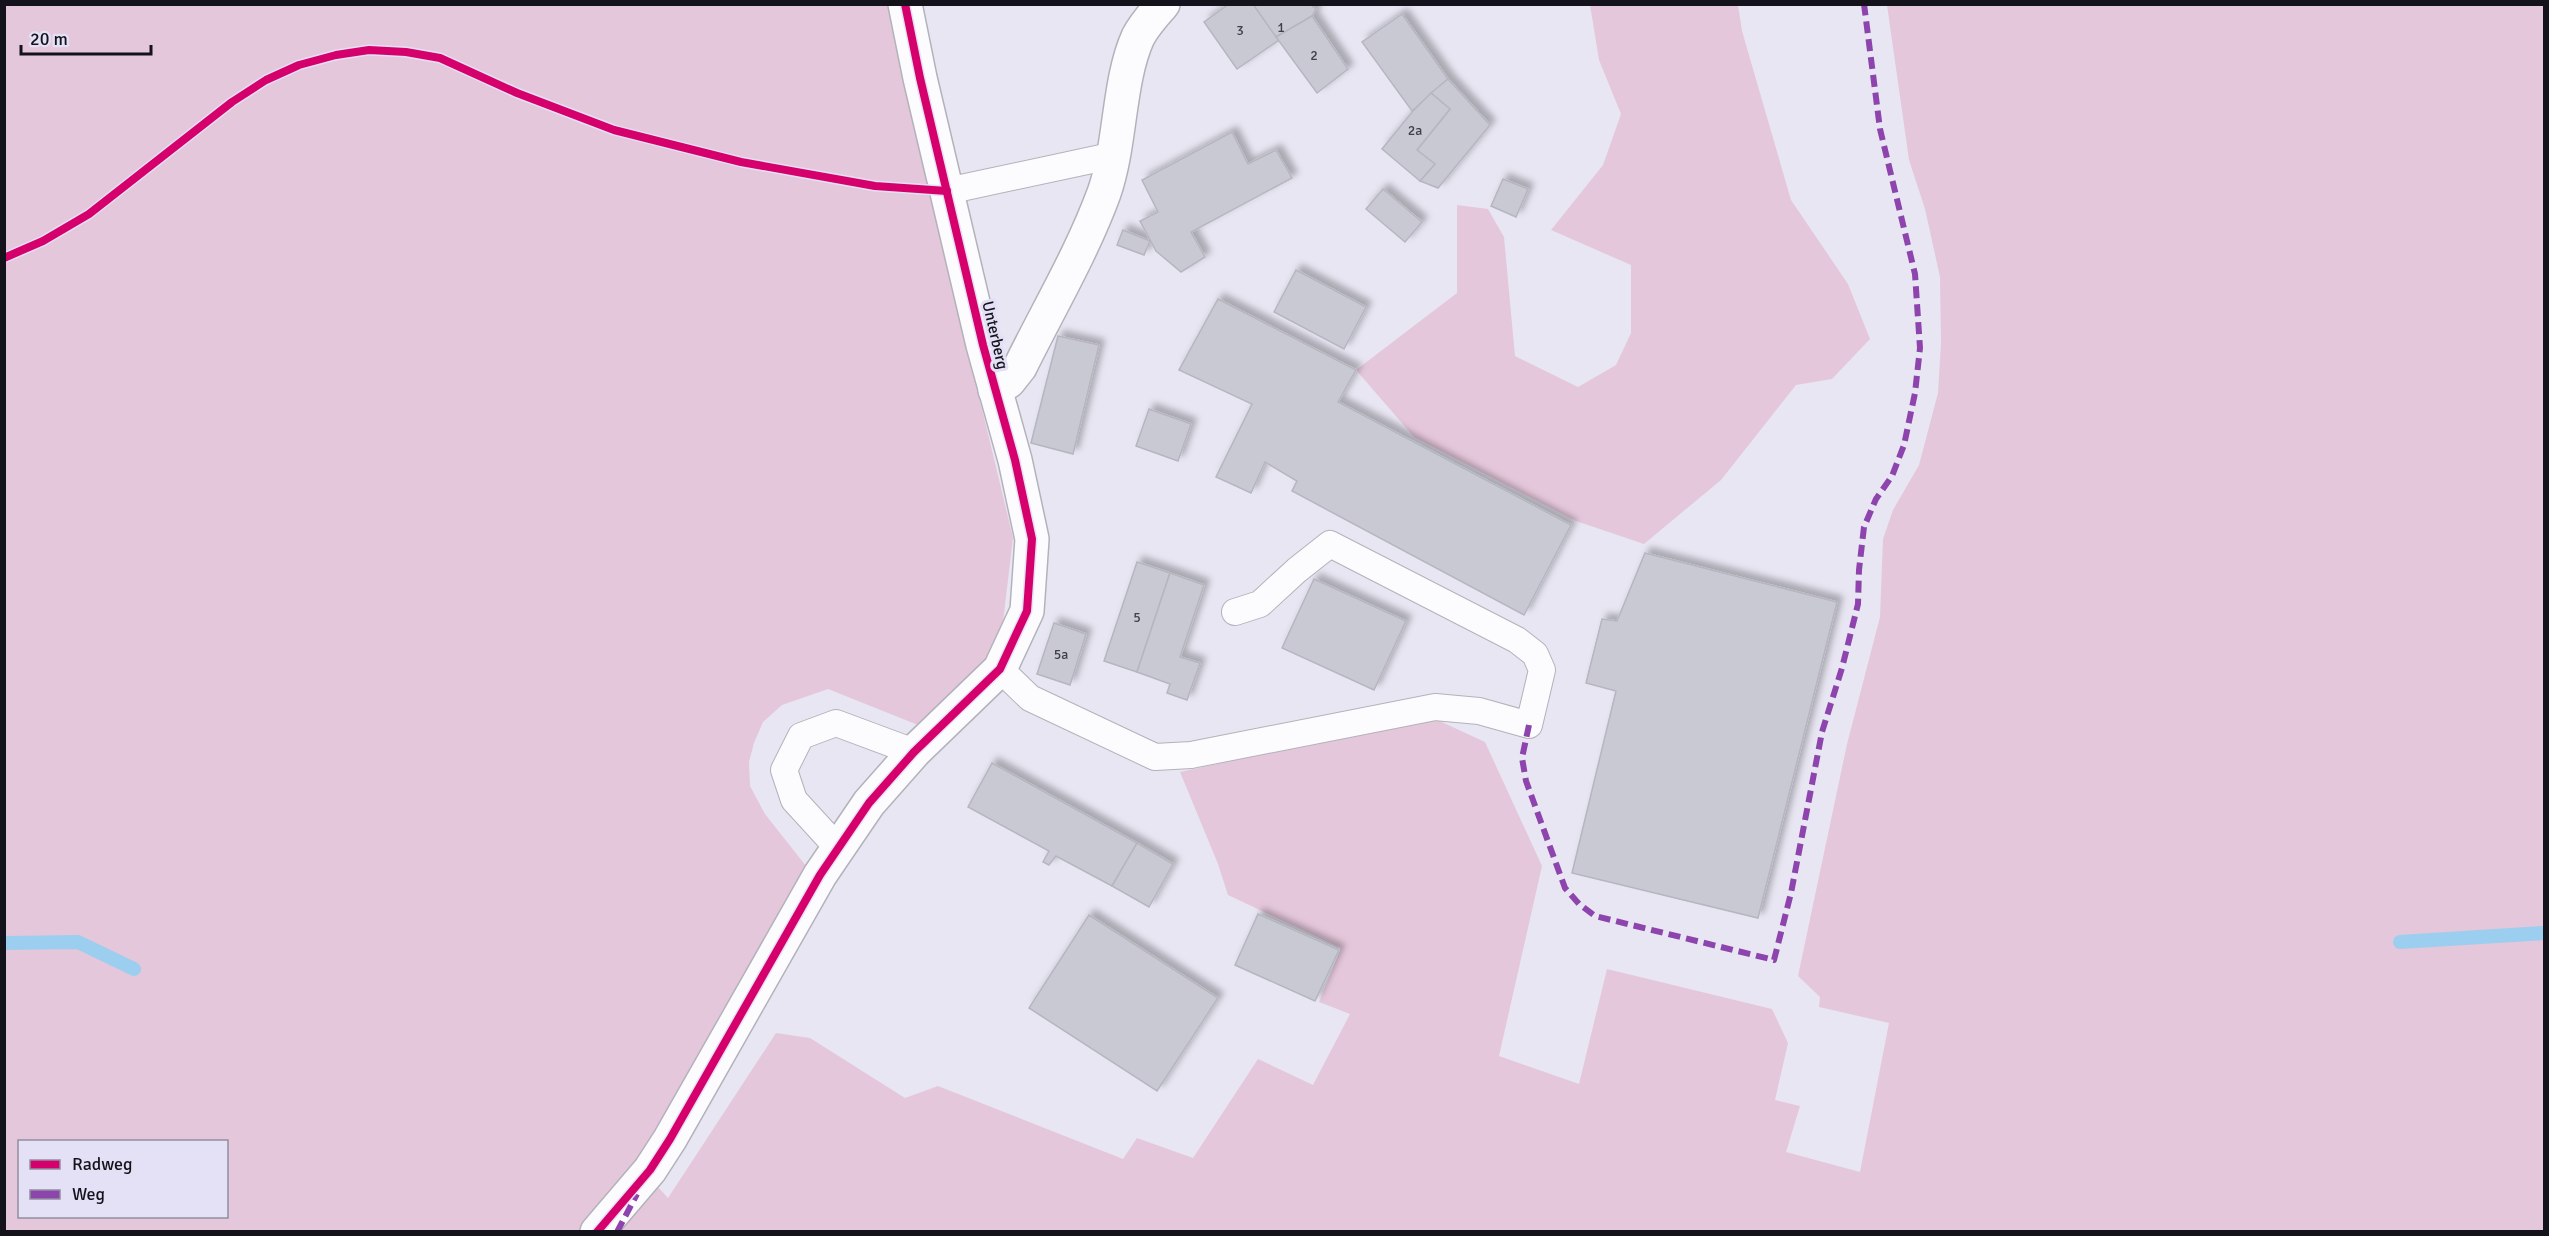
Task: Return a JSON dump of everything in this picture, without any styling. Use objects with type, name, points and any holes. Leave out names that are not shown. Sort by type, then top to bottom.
[{"type":"street","name":"Unterberg","points":[[905,4],[920,78],[1032,539],[1027,611],[1000,669]]},
{"type":"street","name":"Unterberg","points":[[995,390],[1009,381],[1020,367],[1104,193],[1115,155],[1132,56],[1138,37],[1163,4]]},
{"type":"street","points":[[597,1232],[650,1170],[670,1139],[820,875],[869,802],[914,752],[1000,669]]},
{"type":"lane","points":[[947,191],[1115,155]]},
{"type":"lane","points":[[1000,669],[1030,698],[1155,757],[1191,755],[1435,707],[1479,711],[1529,725],[1542,670],[1535,654],[1517,640],[1330,544],[1260,604],[1235,612]]},
{"type":"lane","points":[[838,848],[794,800],[784,770],[801,736],[836,723],[914,752]]},
{"type":"shaded area","points":[[5,5],[892,5],[903,79],[1013,538],[1000,647],[918,725],[828,689],[782,705],[763,722],[749,762],[750,786],[765,814],[806,866],[637,1164],[668,1198],[776,1033],[810,1038],[905,1098],[938,1086],[1123,1159],[1137,1138],[1193,1158],[1258,1059],[1313,1085],[1350,1014],[1319,1002],[1341,948],[1228,895],[1218,864],[1180,772],[1433,718],[1485,742],[1542,866],[1499,1056],[1579,1084],[1607,969],[1772,1009],[1788,1043],[1775,1100],[1800,1106],[1786,1152],[1860,1172],[1889,1023],[1819,1007],[1820,997],[1798,976],[1847,744],[1880,617],[1883,539],[1893,510],[1919,465],[1938,393],[1941,343],[1940,277],[1925,209],[1909,160],[1887,5],[2544,5],[2544,1231],[5,1232]]},
{"type":"shaded area","points":[[1590,5],[1738,5],[1742,31],[1791,200],[1848,284],[1870,339],[1832,379],[1796,385],[1721,480],[1644,544],[1576,521],[1414,437],[1356,370],[1457,293],[1457,205],[1488,209],[1504,237],[1515,356],[1578,387],[1616,365],[1631,333],[1631,265],[1551,230],[1603,165],[1621,114],[1599,60]]},
{"type":"building","points":[[1229,4],[1253,4],[1279,40],[1237,69],[1204,22]]},
{"type":"building","points":[[1253,4],[1310,4],[1316,9],[1312,16],[1276,37]]},
{"type":"building","points":[[1402,14],[1448,79],[1412,111],[1362,42]]},
{"type":"building","points":[[1312,16],[1348,69],[1317,93],[1276,37]]},
{"type":"building","points":[[1448,79],[1490,125],[1438,188],[1420,181],[1435,164],[1417,150],[1450,109],[1431,93]]},
{"type":"building","points":[[1431,93],[1450,109],[1417,150],[1435,164],[1420,181],[1382,149]]},
{"type":"building","points":[[1232,132],[1248,164],[1276,150],[1292,178],[1191,232],[1205,257],[1181,272],[1156,251],[1140,221],[1158,212],[1142,180]]},
{"type":"building","points":[[1503,179],[1528,189],[1516,217],[1491,206]]},
{"type":"building","points":[[1383,189],[1422,222],[1405,242],[1366,209]]},
{"type":"building","points":[[1123,230],[1150,241],[1144,255],[1117,245]]},
{"type":"building","points":[[1296,270],[1366,307],[1344,349],[1274,312]]},
{"type":"building","points":[[1218,299],[1356,370],[1338,402],[1571,525],[1524,615],[1292,491],[1297,481],[1265,462],[1251,493],[1216,477],[1252,404],[1179,370]]},
{"type":"building","points":[[1058,336],[1099,345],[1073,454],[1031,443]]},
{"type":"building","points":[[1149,409],[1191,424],[1178,461],[1136,446]]},
{"type":"building","points":[[1645,553],[1837,602],[1758,918],[1572,873],[1616,691],[1586,683],[1602,619],[1617,621]]},
{"type":"building","points":[[1137,562],[1170,573],[1137,672],[1104,661]]},
{"type":"building","points":[[1170,573],[1204,585],[1180,657],[1200,663],[1187,700],[1167,693],[1170,684],[1137,672]]},
{"type":"building","points":[[1314,579],[1406,621],[1374,690],[1282,648]]},
{"type":"building","points":[[1054,623],[1086,634],[1070,685],[1037,674]]},
{"type":"building","points":[[992,763],[1137,843],[1112,886],[1056,856],[1049,865],[1043,862],[1049,851],[968,807]]},
{"type":"building","points":[[1137,843],[1173,864],[1149,907],[1112,886]]},
{"type":"building","points":[[1258,914],[1339,950],[1315,1001],[1235,965]]},
{"type":"building","points":[[1089,915],[1218,998],[1157,1091],[1029,1008]]},
{"type":"waterway","points":[[2400,942],[2544,933]]},
{"type":"waterway","points":[[4,943],[78,942],[134,969]]},
{"type":"marked path","points":[[1529,725],[1522,758],[1526,781],[1565,888],[1579,904],[1595,916],[1774,960],[1791,893],[1822,732],[1842,668],[1858,604],[1864,527],[1876,499],[1892,476],[1904,445],[1915,393],[1920,348],[1915,274],[1880,129],[1864,4]]},
{"type":"marked path","points":[[617,1232],[637,1194]]},
{"type":"cycle path","points":[[597,1232],[650,1170],[670,1139],[820,875],[869,803],[914,752],[1000,669],[1027,611],[1032,539],[1015,460],[983,345],[920,78],[905,4]]},
{"type":"cycle path","points":[[4,258],[43,241],[89,214],[232,102],[266,80],[299,65],[336,55],[369,50],[406,52],[440,58],[517,93],[614,130],[741,162],[875,186],[947,191]]}]
